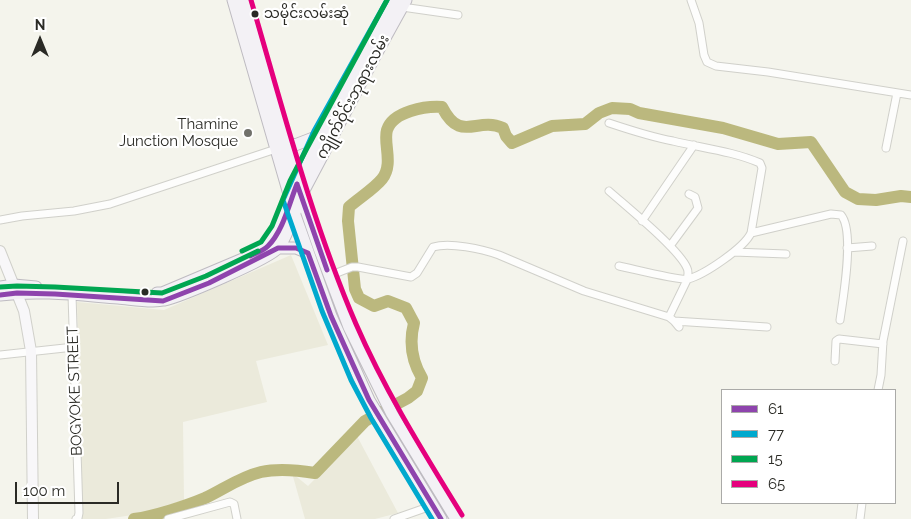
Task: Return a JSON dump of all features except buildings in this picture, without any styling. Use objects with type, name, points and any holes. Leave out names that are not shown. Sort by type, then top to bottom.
[{"type":"main road","points":[[233,0],[262,100],[297,184]]},
{"type":"main road","points":[[243,0],[276,110],[281,145],[296,197],[349,327],[392,414],[456,519]]},
{"type":"main road","name":"ကျိုက်ဝိုင်းဘုရားလမ်း","points":[[296,197],[297,184],[321,135],[399,2]]},
{"type":"main road","name":"ကျိုက်ဝိုင်းဘုရားလမ်း","points":[[296,197],[399,2]]},
{"type":"main road","points":[[281,145],[295,145],[321,135]]},
{"type":"main road","points":[[278,248],[294,215],[296,197]]},
{"type":"main road","points":[[0,295],[15,289],[162,293],[267,247],[296,197]]},
{"type":"main road","points":[[294,215],[331,316],[373,406],[441,519]]},
{"type":"main road","points":[[0,287],[72,295],[163,300],[209,283],[278,248],[296,248],[308,253]]},
{"type":"main road","points":[[423,487],[434,481]]},
{"type":"street","points":[[691,0],[699,23],[704,55],[707,62],[716,66],[768,72],[911,95]]},
{"type":"street","points":[[399,2],[458,15]]},
{"type":"street","points":[[886,148],[897,93]]},
{"type":"street","points":[[608,123],[671,141],[744,156],[760,163],[762,168],[750,233],[745,243],[734,252],[687,280],[618,266]]},
{"type":"street","points":[[0,220],[22,216],[74,212],[110,204],[281,145]]},
{"type":"street","points":[[642,221],[694,145]]},
{"type":"street","points":[[609,191],[670,246],[687,267],[687,280],[674,321]]},
{"type":"street","points":[[670,246],[698,208],[695,197],[689,194]]},
{"type":"street","points":[[750,233],[836,214],[841,215],[846,224],[848,258],[840,320]]},
{"type":"street","points":[[878,389],[883,344],[903,241]]},
{"type":"street","points":[[329,276],[352,267],[358,267],[412,277],[433,247],[451,245],[488,251],[584,291],[674,321],[767,327]]},
{"type":"street","points":[[847,248],[872,246]]},
{"type":"street","points":[[0,251],[24,311],[31,351],[33,519]]},
{"type":"street","points":[[734,252],[786,254]]},
{"type":"street","name":"BOGYOKE STREET","points":[[72,295],[77,518]]},
{"type":"street","points":[[835,361],[836,342],[838,339],[883,344]]},
{"type":"street","points":[[0,355],[74,346]]},
{"type":"street","points":[[168,519],[232,503],[237,519]]},
{"type":"street","points":[[860,519],[862,504]]},
{"type":"street","points":[[394,519],[434,505]]},
{"type":"shaded area","points":[[291,255],[328,345],[256,361],[267,402],[183,422],[184,500],[146,513],[106,519],[82,519],[77,302],[164,310]]},
{"type":"shaded area","points":[[357,436],[398,513],[375,519],[305,519],[292,473],[308,486]]},
{"type":"waterway","points":[[134,519],[189,504],[246,477],[261,472],[288,470],[315,473],[365,421],[408,398],[417,391],[422,378],[412,351],[414,323],[406,308],[388,301],[374,306],[359,298],[355,289],[348,221],[349,207],[382,179],[388,160],[387,130],[390,124],[403,114],[419,109],[442,107],[449,118],[463,127],[493,125],[503,128],[506,136],[512,143],[552,126],[585,124],[599,113],[612,108],[630,109],[639,113],[723,128],[778,144],[811,142],[845,192],[858,199],[876,200],[901,196],[911,197]]},
{"type":"transit line","name":"65","points":[[251,0],[311,204],[356,324],[392,398],[462,515]]},
{"type":"transit line","name":"77","points":[[387,0],[314,131],[283,200],[322,311],[351,380],[371,418],[432,519]]},
{"type":"transit line","name":"15","points":[[242,251],[261,242],[272,226],[290,181],[387,0]]},
{"type":"transit line","name":"61","points":[[297,184],[327,270]]},
{"type":"transit line","name":"61","points":[[250,256],[268,246],[278,233],[297,184]]},
{"type":"transit line","name":"61","points":[[0,295],[17,293],[55,294],[163,301],[209,283],[278,248],[296,248],[308,253],[331,316],[369,400],[441,519]]},
{"type":"transit line","name":"15","points":[[0,287],[55,287],[162,293],[206,276],[258,251]]},
{"type":"place","name":"သမိုင်းလမ်းဆုံ","points":[[255,14]]},
{"type":"place","name":"Thamine Junction Mosque","points":[[248,133]]}]
